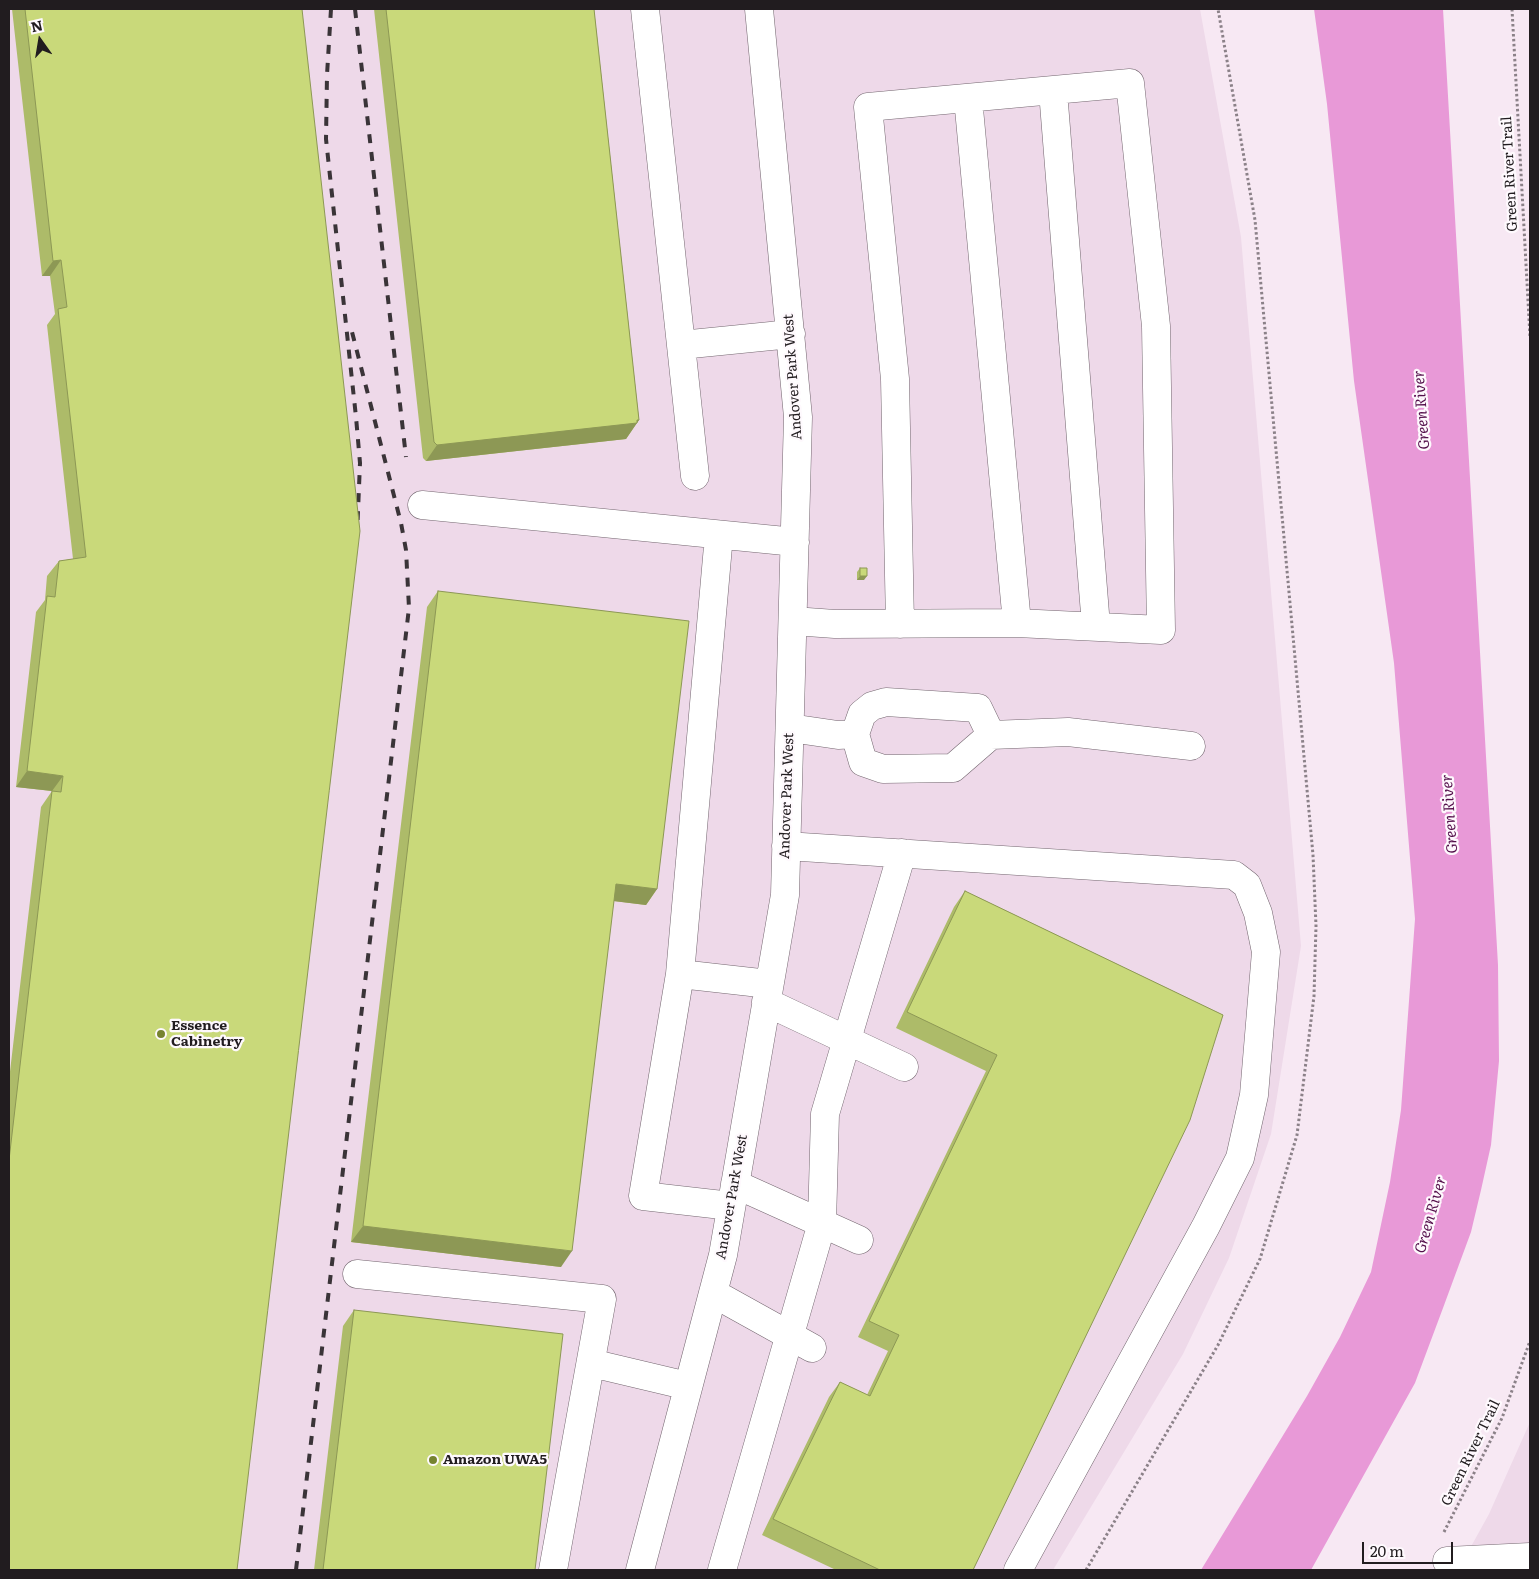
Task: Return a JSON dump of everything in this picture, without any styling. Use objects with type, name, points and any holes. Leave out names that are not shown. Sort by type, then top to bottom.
[{"type":"street","points":[[645,9],[695,476]]},
{"type":"street","name":"Andover Park West","points":[[640,1570],[713,1293],[733,1195],[785,895],[798,417],[759,9]]},
{"type":"street","points":[[793,621],[835,624],[900,624],[1017,623],[1161,630],[1156,326],[1130,84],[868,107],[895,379],[900,624]]},
{"type":"street","points":[[1053,91],[1096,626]]},
{"type":"street","points":[[968,98],[1017,623]]},
{"type":"street","points":[[681,345],[790,334]]},
{"type":"street","points":[[422,505],[795,542]]},
{"type":"street","points":[[719,535],[680,974],[643,1196],[733,1195],[822,1223],[858,1240]]},
{"type":"street","points":[[991,735],[978,708],[886,702],[872,706],[862,714],[855,734],[863,762],[883,769],[953,768],[991,735],[1068,732],[1191,746]]},
{"type":"street","points":[[790,728],[838,734],[855,734]]},
{"type":"street","points":[[786,846],[1234,875],[1247,885],[1258,912],[1266,952],[1254,1095],[1240,1158],[1201,1234],[1018,1570]]},
{"type":"street","points":[[722,1570],[802,1342],[822,1223],[825,1114],[902,853]]},
{"type":"street","points":[[680,974],[768,993],[846,1040],[904,1067]]},
{"type":"street","points":[[357,1274],[602,1299],[553,1570]]},
{"type":"street","points":[[713,1293],[802,1342]]},
{"type":"street","points":[[590,1363],[688,1386]]},
{"type":"street","points":[[1444,1549],[1530,1557]]},
{"type":"path","points":[[1086,1570],[1218,1345],[1260,1260],[1297,1135],[1314,996],[1316,926],[1313,855],[1255,220],[1218,9]]},
{"type":"path","name":"Green River Trail","points":[[1512,9],[1530,337]]},
{"type":"path","name":"Green River Trail","points":[[1444,1549],[1502,1418],[1530,1341]]},
{"type":"shaded area","points":[[9,9],[1200,9],[1241,237],[1301,946],[1271,1134],[1229,1258],[1183,1354],[1053,1570],[9,1570]]},
{"type":"shaded area","points":[[1530,1422],[1530,1570],[1458,1570],[1489,1514]]},
{"type":"water","name":"Green River","points":[[1314,9],[1443,9],[1498,965],[1499,1061],[1491,1145],[1481,1190],[1471,1232],[1443,1308],[1415,1383],[1311,1570],[1201,1570],[1307,1396],[1340,1337],[1371,1272],[1390,1182],[1401,1110],[1415,919],[1394,663],[1354,381],[1327,104]]},
{"type":"building","points":[[25,9],[302,9],[360,531],[237,1570],[9,1570],[9,1160],[52,791],[61,792],[63,776],[27,771],[47,596],[55,597],[59,561],[86,557],[58,309],[67,307],[61,260],[53,261]]},
{"type":"building","points":[[386,9],[594,9],[639,420],[637,420],[637,423],[437,445],[434,442]]},
{"type":"building","points":[[860,568],[867,568],[867,576],[860,576]]},
{"type":"building","points":[[438,591],[689,621],[657,889],[616,884],[572,1251],[363,1226]]},
{"type":"building","points":[[965,891],[1223,1015],[1190,1120],[973,1570],[880,1570],[773,1519],[840,1382],[870,1396],[899,1335],[869,1321],[997,1055],[907,1012]]},
{"type":"building","name":"Amazon UWA5","points":[[354,1310],[563,1334],[535,1570],[323,1570]]},
{"type":"railway","points":[[331,9],[326,139],[360,463],[357,535]]},
{"type":"railway","points":[[355,9],[406,457]]},
{"type":"railway","points":[[296,1570],[409,608],[406,550],[401,523],[352,332]]},
{"type":"place","name":"Essence Cabinetry","points":[[161,1034]]},
{"type":"place","name":"Amazon UWA5","points":[[433,1460]]}]
